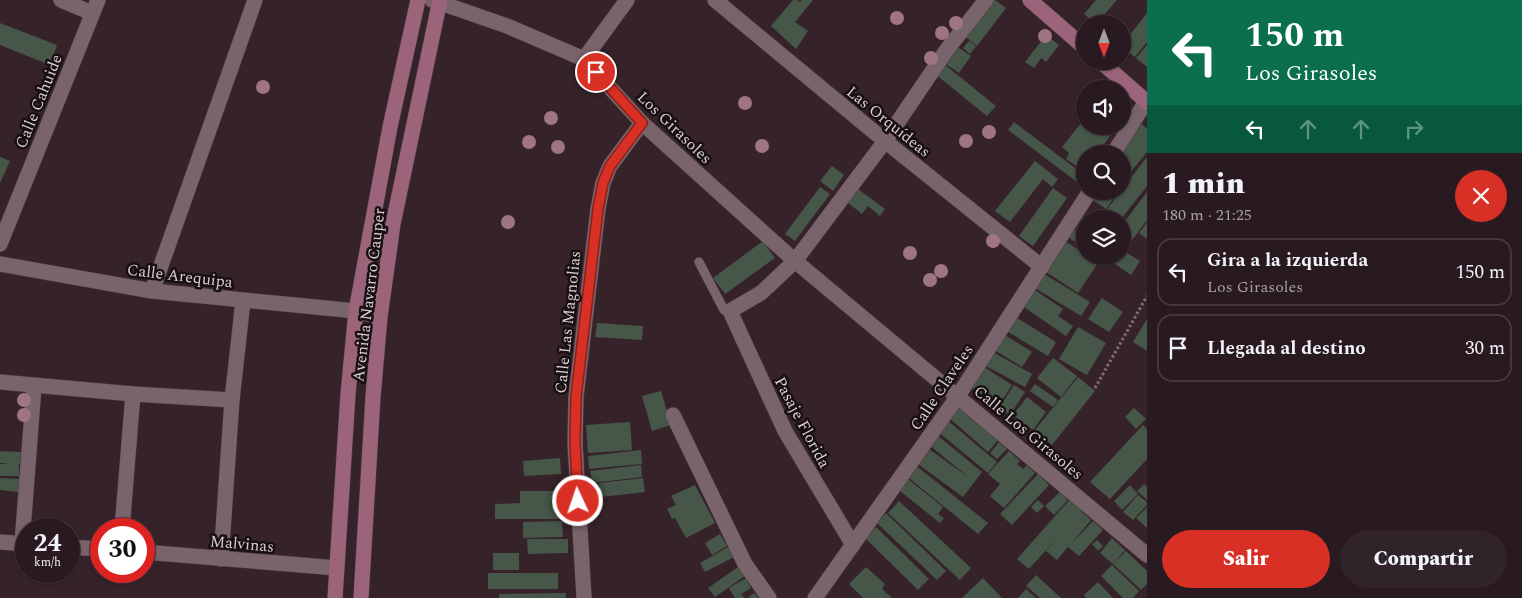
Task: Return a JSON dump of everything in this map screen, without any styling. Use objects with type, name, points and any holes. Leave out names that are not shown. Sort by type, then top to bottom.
[{"type":"street","points":[[61,0],[95,6]]},
{"type":"street","points":[[152,291],[256,0]]},
{"type":"street","points":[[335,598],[348,394],[356,312],[390,127],[418,0]]},
{"type":"street","points":[[584,59],[627,0]]},
{"type":"street","name":"Las Orquídeas","points":[[715,0],[885,141],[1042,267]]},
{"type":"street","points":[[730,311],[761,293],[795,261],[885,141],[948,48],[986,0]]},
{"type":"street","points":[[1030,0],[1076,40]]},
{"type":"street","name":"Los Girasoles","points":[[437,1],[507,26],[584,59],[642,123],[795,261]]},
{"type":"street","name":"Avenida Navarro Cauper","points":[[361,598],[373,397],[380,317],[393,224],[437,1]]},
{"type":"street","name":"Calle Cahuide","points":[[0,244],[95,6]]},
{"type":"street","points":[[1111,70],[1147,101],[1119,145]]},
{"type":"street","name":"Calle Las Magnolias","points":[[584,598],[575,443],[576,397],[598,209],[603,183],[610,166],[642,123]]},
{"type":"street","name":"Calle Claveles","points":[[815,598],[958,396],[1084,200]]},
{"type":"street","name":"Calle Los Girasoles","points":[[795,261],[1147,555]]},
{"type":"street","name":"Calle Arequipa","points":[[0,264],[152,291],[356,312],[380,317]]},
{"type":"street","points":[[221,559],[232,400],[243,301]]},
{"type":"street","name":"Pasaje Florida","points":[[730,311],[785,431],[853,545]]},
{"type":"street","points":[[0,382],[133,394],[232,400]]},
{"type":"street","points":[[26,518],[34,386]]},
{"type":"street","points":[[123,518],[133,394]]},
{"type":"street","points":[[673,415],[745,564],[769,598]]},
{"type":"street","points":[[0,542],[15,543]]},
{"type":"street","name":"Malvinas","points":[[155,553],[337,568]]},
{"type":"lane","points":[[699,262],[724,310],[730,311]]},
{"type":"path","points":[[1095,388],[1147,296]]},
{"type":"building","points":[[793,0],[800,2],[802,0],[813,0],[795,22],[808,31],[796,49],[771,26]]},
{"type":"building","points":[[990,0],[995,0],[1006,8],[977,46],[963,35]]},
{"type":"building","points":[[1096,0],[1117,0],[1104,15],[1084,14]]},
{"type":"building","points":[[1147,13],[1147,42],[1135,57],[1131,54],[1131,33]]},
{"type":"building","points":[[0,23],[57,45],[50,65],[0,45]]},
{"type":"building","points":[[1046,35],[1059,45],[1046,62],[1041,58],[1034,68],[1025,62]]},
{"type":"building","points":[[969,41],[976,46],[970,54],[963,48]]},
{"type":"building","points":[[1147,45],[1147,67],[1136,58]]},
{"type":"building","points":[[956,46],[971,56],[959,73],[944,63]]},
{"type":"building","points":[[944,64],[996,106],[987,116],[935,74]]},
{"type":"building","points":[[1014,122],[1076,169],[1076,181],[1008,130]]},
{"type":"building","points":[[1142,124],[1147,129],[1147,152],[1131,172],[1131,145],[1125,145]]},
{"type":"building","points":[[1076,129],[1076,135],[1111,135],[1103,145],[1076,145],[1076,166],[1066,159],[1069,153],[1062,147]]},
{"type":"building","points":[[0,157],[10,161],[0,183]]},
{"type":"building","points":[[1147,157],[1147,186],[1128,210],[1106,210],[1114,200],[1131,200],[1131,177]]},
{"type":"building","points":[[1035,161],[1058,179],[1052,187],[1043,179],[1010,222],[995,211]]},
{"type":"building","points":[[832,166],[844,175],[833,191],[820,181]]},
{"type":"building","points":[[820,187],[830,194],[795,241],[785,234]]},
{"type":"building","points":[[1053,188],[1067,198],[1033,246],[1019,236]]},
{"type":"building","points":[[858,189],[885,209],[880,216],[868,206],[862,214],[847,202]]},
{"type":"building","points":[[1147,192],[1147,220],[1131,242],[1131,213]]},
{"type":"building","points":[[1093,200],[1112,200],[1106,209]]},
{"type":"building","points":[[1147,222],[1147,239],[1139,233]]},
{"type":"building","points":[[1071,228],[1076,231],[1076,242],[1066,236]]},
{"type":"building","points":[[1062,239],[1076,248],[1076,265],[1097,265],[1078,293],[1043,270]]},
{"type":"building","points":[[763,241],[775,258],[725,294],[713,278]]},
{"type":"building","points":[[1131,255],[1140,261],[1131,275],[1116,265],[1131,265]]},
{"type":"building","points":[[1041,272],[1090,302],[1081,316],[1033,287]]},
{"type":"building","points":[[1032,288],[1063,309],[1058,316],[1073,326],[1066,336],[1021,305]]},
{"type":"building","points":[[1102,298],[1123,312],[1109,332],[1088,319]]},
{"type":"building","points":[[1014,316],[1056,342],[1048,356],[1005,330]]},
{"type":"building","points":[[1147,319],[1147,351],[1133,342]]},
{"type":"building","points":[[597,323],[643,326],[642,340],[595,337]]},
{"type":"building","points":[[1078,327],[1106,343],[1087,375],[1059,359]]},
{"type":"building","points":[[1003,334],[1032,352],[1022,367],[993,349]]},
{"type":"building","points":[[991,351],[1032,374],[1025,387],[984,365]]},
{"type":"building","points":[[1053,358],[1077,376],[1061,397],[1037,378]]},
{"type":"building","points":[[981,365],[1012,385],[999,405],[973,389],[973,378]]},
{"type":"building","points":[[1078,377],[1095,391],[1052,445],[1034,431]]},
{"type":"building","points":[[1035,384],[1058,400],[1053,407],[1030,391]]},
{"type":"building","points":[[1014,385],[1025,392],[1010,415],[999,408]]},
{"type":"building","points":[[661,391],[671,425],[652,431],[642,396]]},
{"type":"building","points":[[1027,397],[1046,412],[1033,430],[1013,415]]},
{"type":"building","points":[[960,404],[999,439],[988,452],[948,417]]},
{"type":"building","points":[[1134,408],[1146,419],[1136,429],[1125,417]]},
{"type":"building","points":[[947,420],[997,462],[988,473],[937,431]]},
{"type":"building","points":[[630,422],[632,450],[588,453],[586,425]]},
{"type":"building","points":[[1143,425],[1147,429],[1147,459],[1110,499],[1090,482]]},
{"type":"building","points":[[937,435],[982,472],[963,497],[918,464],[929,449],[971,479],[929,445]]},
{"type":"building","points":[[999,442],[1007,449],[997,459],[990,453]]},
{"type":"building","points":[[641,450],[642,464],[589,469],[588,456]]},
{"type":"building","points":[[0,451],[21,452],[19,476],[0,476],[0,464],[10,463],[0,463]]},
{"type":"building","points":[[1009,451],[1020,461],[1017,464],[1023,469],[1027,465],[1035,473],[1004,508],[990,496],[1000,484],[988,474]]},
{"type":"building","points":[[560,458],[561,474],[524,476],[523,461]]},
{"type":"building","points":[[914,464],[988,523],[978,534],[905,475]]},
{"type":"building","points":[[641,465],[642,477],[592,483],[590,471]]},
{"type":"building","points":[[1038,474],[1049,485],[1012,525],[1000,514]]},
{"type":"building","points":[[904,476],[943,507],[938,514],[944,518],[940,523],[895,487]]},
{"type":"building","points":[[0,478],[20,479],[19,492],[0,490]]},
{"type":"building","points":[[643,478],[645,492],[601,497],[599,483]]},
{"type":"building","points":[[1144,484],[1147,487],[1147,500],[1137,491]]},
{"type":"building","points":[[695,485],[715,523],[686,538],[675,518],[672,519],[667,509],[676,505],[671,496]]},
{"type":"building","points":[[1130,485],[1138,494],[1122,510],[1114,501]]},
{"type":"building","points":[[520,491],[563,491],[563,503],[567,504],[567,519],[495,519],[495,504],[520,503]]},
{"type":"building","points":[[1060,492],[1068,500],[1054,515],[1045,506]]},
{"type":"building","points":[[1138,495],[1147,502],[1147,505],[1133,520],[1123,512]]},
{"type":"building","points":[[1072,497],[1084,508],[1081,511],[1091,520],[1070,545],[1093,521],[1103,530],[1079,556],[1068,547],[1057,560],[1046,551],[1057,538],[1029,569],[1017,559]]},
{"type":"building","points":[[1038,500],[1044,506],[1037,513],[1031,507]]},
{"type":"building","points":[[899,501],[971,568],[960,580],[888,513]]},
{"type":"building","points":[[1147,507],[1147,528],[1136,518]]},
{"type":"building","points":[[886,513],[946,571],[937,580],[877,523]]},
{"type":"building","points":[[562,521],[563,537],[523,538],[523,522]]},
{"type":"building","points":[[876,527],[929,579],[918,590],[865,538]]},
{"type":"building","points":[[720,534],[727,546],[712,555],[705,543]]},
{"type":"building","points":[[1112,538],[1125,550],[1113,564],[1100,553]]},
{"type":"building","points":[[527,539],[568,539],[568,553],[528,554]]},
{"type":"building","points":[[1097,540],[1103,546],[1098,551],[1092,544]]},
{"type":"building","points":[[728,547],[734,557],[705,572],[700,563]]},
{"type":"building","points":[[1126,551],[1147,571],[1147,584],[1141,590],[1113,564]]},
{"type":"building","points":[[493,553],[519,553],[519,570],[493,570]]},
{"type":"building","points":[[1112,565],[1139,591],[1133,598],[1123,598],[1101,576]]},
{"type":"building","points":[[738,567],[745,576],[715,597],[708,588]]},
{"type":"building","points":[[866,567],[885,584],[882,589],[892,598],[863,598],[849,584]]},
{"type":"building","points":[[488,573],[558,573],[558,589],[488,589]]},
{"type":"building","points":[[1036,575],[1061,598],[1040,598],[1026,586]]},
{"type":"building","points":[[746,578],[751,588],[741,594],[745,598],[735,598],[729,588]]},
{"type":"building","points":[[983,578],[1002,598],[962,598]]},
{"type":"building","points":[[1098,582],[1113,598],[1086,598],[1084,595]]},
{"type":"building","points":[[1026,589],[1036,598],[1018,598]]},
{"type":"building","points":[[566,593],[566,598],[499,598],[499,594]]},
{"type":"building","points":[[754,593],[759,598],[748,598]]},
{"type":"route","points":[[578,501],[575,443],[576,397],[598,209],[603,183],[610,166],[642,123],[596,72]]}]
